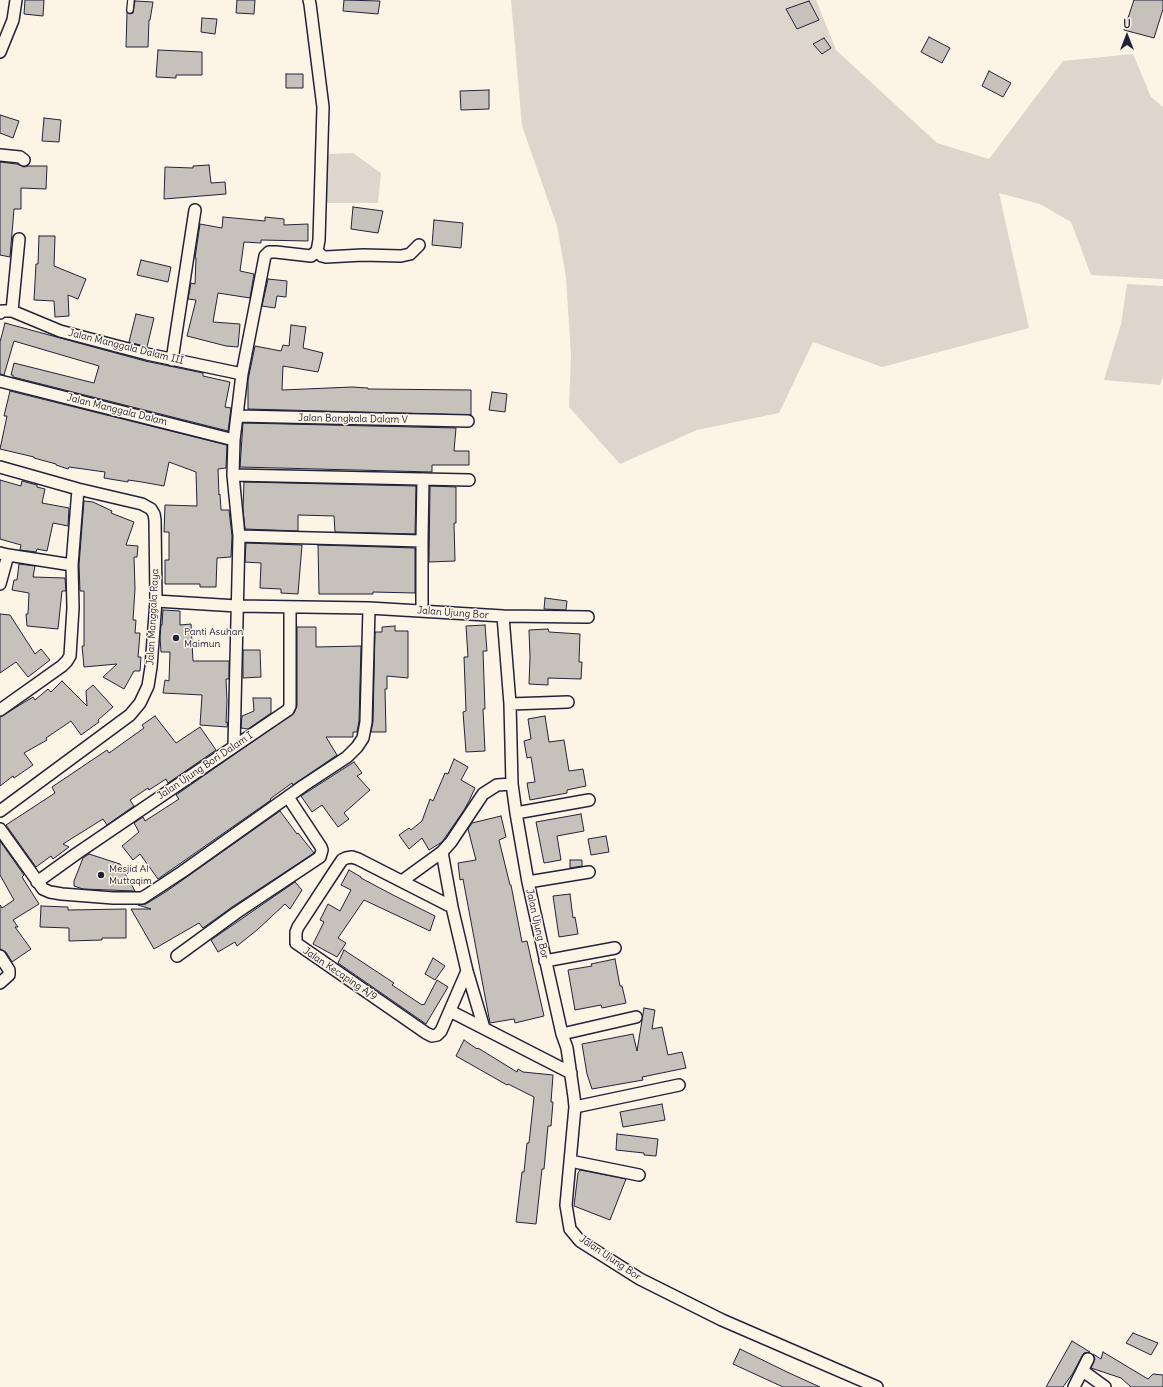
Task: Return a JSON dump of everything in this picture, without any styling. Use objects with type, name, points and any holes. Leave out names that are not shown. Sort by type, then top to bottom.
[{"type":"street","points":[[0,52],[12,25],[16,0]]},
{"type":"street","points":[[234,746],[239,536],[233,475],[234,440],[242,374],[265,256],[269,252],[276,252],[311,256],[317,251],[319,240],[323,107],[309,0]]},
{"type":"street","points":[[0,155],[22,158]]},
{"type":"street","points":[[172,360],[195,210]]},
{"type":"street","points":[[0,313],[2,311],[12,311],[19,239]]},
{"type":"street","points":[[317,251],[322,256],[326,257],[363,255],[401,256],[410,254],[419,245]]},
{"type":"street","name":"Jalan Manggala Dalam III","points":[[12,311],[60,331],[172,360],[242,374]]},
{"type":"street","name":"Jalan Manggala Dalam","points":[[0,381],[234,440]]},
{"type":"street","name":"Jalan Bangkala Dalam V","points":[[237,416],[468,421]]},
{"type":"street","name":"Jalan Manggala Raya","points":[[0,467],[78,489],[142,504],[153,512],[155,520],[156,601],[148,686],[140,703],[130,716],[0,811]]},
{"type":"street","points":[[233,475],[469,480]]},
{"type":"street","points":[[422,611],[423,479]]},
{"type":"street","points":[[0,710],[67,661],[70,651],[73,608],[72,565],[78,489]]},
{"type":"street","points":[[239,536],[422,541]]},
{"type":"street","points":[[0,584],[4,554],[72,565]]},
{"type":"street","name":"Jalan Ujung Bor","points":[[156,601],[237,606],[370,608],[503,616],[510,704],[512,784],[516,813],[528,882],[566,1048],[575,1107],[566,1205],[570,1228],[580,1241],[640,1279],[722,1320],[877,1387]]},
{"type":"street","name":"Jalan Ujung Bori Dalam I","points":[[37,882],[289,709],[290,607]]},
{"type":"street","points":[[0,829],[43,889],[62,894],[113,898],[142,898],[288,798],[302,786],[347,757],[357,747],[362,738],[366,722],[370,608]]},
{"type":"street","points":[[503,616],[588,617]]},
{"type":"street","points":[[510,704],[568,702]]},
{"type":"street","points":[[402,881],[442,852],[456,835],[483,794],[497,785],[512,784]]},
{"type":"street","points":[[177,956],[236,913],[320,857],[322,850],[321,847],[288,798]]},
{"type":"street","points":[[516,813],[589,800]]},
{"type":"street","points":[[442,852],[452,907],[467,971],[484,1028]]},
{"type":"street","name":"Jalan Kecaping A/9","points":[[452,907],[352,857],[342,860],[298,927],[296,932],[296,943],[432,1036],[439,1034],[467,971]]},
{"type":"street","points":[[528,882],[590,872]]},
{"type":"street","points":[[545,961],[615,948]]},
{"type":"street","points":[[0,956],[9,972],[6,979],[0,983]]},
{"type":"street","points":[[450,1011],[571,1073]]},
{"type":"street","points":[[562,1034],[636,1017]]},
{"type":"street","points":[[575,1107],[679,1085]]},
{"type":"street","points":[[570,1161],[640,1175]]},
{"type":"street","points":[[1074,1387],[1088,1360]]},
{"type":"street","points":[[1083,1372],[1105,1387]]},
{"type":"lane","points":[[130,10],[131,0]]},
{"type":"shaded area","points":[[511,0],[816,0],[836,50],[937,143],[989,159],[1063,61],[1133,54],[1151,97],[1163,107],[1163,279],[1091,275],[1071,222],[1040,204],[999,193],[1029,328],[882,367],[813,342],[779,413],[697,430],[620,464],[569,407],[571,356],[566,277],[557,226],[522,126]]},
{"type":"shaded area","points":[[353,153],[381,173],[378,203],[325,203],[326,155]]},
{"type":"shaded area","points":[[1127,284],[1163,286],[1163,377],[1160,385],[1104,380],[1121,324]]},
{"type":"building","points":[[25,0],[44,0],[43,16],[24,14]]},
{"type":"building","points":[[237,0],[255,0],[254,14],[236,13]]},
{"type":"building","points":[[344,0],[380,1],[378,14],[343,11]]},
{"type":"building","points":[[1134,0],[1163,0],[1163,9],[1154,38],[1124,30]]},
{"type":"building","points":[[135,1],[153,2],[149,20],[148,47],[126,47],[127,12],[130,14],[133,13]]},
{"type":"building","points":[[809,1],[819,20],[797,29],[786,9]]},
{"type":"building","points":[[202,18],[217,19],[215,34],[201,32]]},
{"type":"building","points":[[929,37],[950,48],[942,63],[921,52]]},
{"type":"building","points":[[824,38],[831,48],[822,54],[813,44]]},
{"type":"building","points":[[158,50],[202,52],[202,75],[176,75],[176,78],[156,77]]},
{"type":"building","points":[[989,71],[1011,83],[1003,97],[982,86]]},
{"type":"building","points":[[286,74],[303,74],[303,88],[286,88]]},
{"type":"building","points":[[489,90],[489,109],[461,110],[460,91]]},
{"type":"building","points":[[0,115],[19,121],[13,138],[0,133]]},
{"type":"building","points":[[44,118],[61,120],[59,142],[42,141]]},
{"type":"building","points":[[0,162],[17,164],[24,167],[47,166],[46,189],[21,188],[21,209],[14,209],[10,257],[0,255]]},
{"type":"building","points":[[209,165],[211,183],[225,182],[226,194],[164,199],[165,167],[193,168],[193,166]]},
{"type":"building","points":[[353,207],[383,211],[378,233],[351,229]]},
{"type":"building","points":[[223,217],[265,221],[265,217],[284,219],[284,225],[308,224],[308,241],[261,240],[261,243],[244,242],[240,271],[254,274],[250,298],[218,293],[213,322],[240,324],[238,347],[226,346],[187,336],[196,300],[188,299],[191,283],[195,284],[195,258],[200,224],[222,228]]},
{"type":"building","points":[[434,220],[463,223],[461,248],[432,245]]},
{"type":"building","points":[[39,236],[55,236],[54,266],[86,279],[78,299],[68,295],[69,316],[55,317],[54,301],[34,300]]},
{"type":"building","points":[[141,260],[171,267],[168,282],[137,275]]},
{"type":"building","points":[[268,279],[287,281],[286,297],[277,296],[275,308],[262,306]]},
{"type":"building","points":[[136,314],[154,318],[147,347],[129,342]]},
{"type":"building","points":[[5,323],[145,361],[203,373],[203,376],[230,382],[225,407],[231,408],[228,431],[13,377],[13,375],[11,375],[14,363],[94,383],[99,366],[14,341],[4,375],[0,374],[0,342]]},
{"type":"building","points":[[291,325],[306,327],[303,348],[323,353],[318,372],[283,366],[282,390],[352,387],[368,389],[471,390],[471,415],[248,409],[248,380],[255,346],[281,351],[283,345],[289,346]]},
{"type":"building","points":[[10,391],[227,445],[226,468],[218,469],[221,510],[229,510],[232,536],[231,557],[217,558],[216,587],[200,587],[200,584],[165,584],[165,560],[169,560],[169,532],[164,532],[165,505],[197,506],[196,472],[169,462],[164,486],[128,480],[128,482],[104,478],[105,472],[69,467],[68,469],[34,457],[0,449],[7,416],[4,416]]},
{"type":"building","points":[[492,392],[507,394],[505,412],[489,410]]},
{"type":"building","points":[[243,423],[456,428],[454,451],[469,451],[469,465],[432,465],[432,472],[240,467]]},
{"type":"building","points":[[0,480],[21,486],[22,481],[37,485],[37,487],[45,489],[42,503],[69,508],[68,526],[53,523],[47,551],[37,549],[36,552],[20,550],[21,545],[0,539]]},
{"type":"building","points":[[244,482],[416,486],[415,534],[335,532],[334,516],[298,515],[298,531],[245,529],[243,509]]},
{"type":"building","points":[[430,486],[456,487],[456,523],[454,523],[455,561],[429,562]]},
{"type":"building","points":[[84,501],[93,502],[112,511],[111,513],[134,522],[126,545],[138,546],[137,557],[134,557],[135,589],[133,620],[136,620],[135,633],[140,633],[138,657],[141,657],[140,671],[134,671],[124,689],[103,677],[117,664],[84,667],[82,646],[84,646],[84,591],[80,591],[79,565]]},
{"type":"building","points":[[246,543],[302,545],[298,594],[281,593],[281,589],[260,588],[261,563],[245,562]]},
{"type":"building","points":[[318,545],[415,548],[415,593],[373,592],[373,594],[319,594]]},
{"type":"building","points":[[19,564],[35,566],[33,577],[65,578],[66,591],[62,591],[58,629],[27,626],[26,614],[28,614],[29,593],[12,590],[14,580],[17,580]]},
{"type":"building","points":[[545,598],[567,601],[566,610],[544,609]]},
{"type":"building","points":[[163,610],[180,611],[180,625],[191,624],[193,661],[229,661],[229,679],[226,679],[227,727],[200,725],[202,695],[163,693],[165,680],[169,681],[170,652],[161,652],[160,637]]},
{"type":"building","points":[[0,614],[10,615],[35,654],[41,649],[50,660],[28,677],[16,662],[0,673]]},
{"type":"building","points":[[485,625],[487,651],[483,651],[485,709],[483,709],[485,751],[466,752],[463,712],[466,711],[464,657],[468,657],[466,626]]},
{"type":"building","points":[[395,626],[395,631],[408,631],[408,678],[387,676],[387,689],[385,689],[386,732],[371,732],[373,722],[375,632],[382,632],[382,627]]},
{"type":"building","points":[[297,627],[316,627],[316,647],[361,646],[359,721],[357,732],[353,732],[353,737],[326,737],[337,755],[293,785],[292,783],[270,799],[271,800],[158,879],[140,854],[133,860],[122,846],[139,832],[134,823],[143,817],[145,821],[179,799],[176,795],[294,713],[297,706]]},
{"type":"building","points":[[548,629],[549,632],[580,634],[579,662],[582,662],[581,679],[548,678],[548,685],[529,684],[529,630]]},
{"type":"building","points":[[243,650],[260,650],[261,677],[243,678]]},
{"type":"building","points":[[62,681],[87,706],[86,691],[93,685],[113,707],[98,720],[99,722],[81,735],[71,721],[46,738],[47,740],[24,753],[33,765],[14,778],[13,776],[0,786],[0,717],[33,697],[35,700],[48,689],[51,692]]},
{"type":"building","points":[[253,698],[271,698],[271,713],[248,729],[241,728],[242,716],[254,711]]},
{"type":"building","points":[[155,716],[176,743],[200,727],[216,750],[168,783],[166,779],[149,790],[148,788],[130,800],[134,806],[107,825],[103,819],[63,844],[69,847],[53,859],[51,856],[36,867],[6,825],[55,793],[52,787],[107,750],[109,753],[144,728],[142,725]]},
{"type":"building","points":[[545,716],[549,742],[564,740],[569,771],[583,769],[586,786],[567,790],[567,793],[530,800],[527,783],[535,782],[531,757],[527,758],[524,741],[531,739],[528,719]]},
{"type":"building","points":[[454,759],[468,767],[461,780],[475,788],[469,801],[442,842],[429,850],[422,838],[409,849],[399,835],[409,828],[411,830],[422,821],[430,799],[433,801],[445,773],[448,774]]},
{"type":"building","points":[[354,762],[362,773],[357,776],[370,790],[344,813],[349,819],[338,827],[322,805],[312,812],[301,796]]},
{"type":"building","points":[[280,811],[297,834],[298,833],[314,853],[203,928],[199,923],[154,949],[131,909],[151,909],[138,905],[146,904],[167,891]]},
{"type":"building","points":[[581,814],[584,831],[557,836],[561,860],[544,863],[536,822]]},
{"type":"building","points":[[501,816],[506,837],[499,840],[511,885],[522,942],[527,941],[544,1016],[515,1023],[514,1019],[490,1023],[463,879],[460,880],[458,863],[476,860],[468,829],[472,823]]},
{"type":"building","points":[[606,836],[609,852],[591,855],[588,839]]},
{"type":"building","points":[[0,841],[24,875],[22,877],[39,904],[13,920],[18,927],[15,927],[31,949],[12,962],[6,952],[0,949],[0,905],[2,908],[14,900],[0,875]]},
{"type":"building","name":"Mesjid Al Muttaqim","points":[[89,854],[120,864],[135,891],[83,889],[74,886],[74,881],[83,858]]},
{"type":"building","points":[[570,860],[582,860],[582,866],[570,868]]},
{"type":"building","points":[[349,870],[361,878],[435,916],[430,931],[364,900],[338,938],[346,943],[337,957],[313,944],[324,922],[320,920],[328,904],[340,911],[351,890],[341,885]]},
{"type":"building","points":[[295,882],[302,890],[290,909],[285,904],[237,946],[235,942],[218,952],[211,940]]},
{"type":"building","points":[[570,894],[573,918],[575,917],[578,934],[559,937],[553,896]]},
{"type":"building","points":[[41,906],[68,907],[68,910],[126,909],[126,938],[102,938],[102,940],[69,941],[69,928],[40,927]]},
{"type":"building","points":[[344,950],[394,983],[392,985],[422,1005],[424,1005],[437,980],[448,987],[426,1024],[338,963]]},
{"type":"building","points":[[433,958],[445,966],[435,980],[425,974]]},
{"type":"building","points":[[615,959],[620,986],[622,986],[626,1003],[602,1008],[601,1005],[575,1010],[568,970],[592,966],[591,964]]},
{"type":"building","points":[[644,1008],[655,1010],[652,1029],[662,1027],[668,1055],[682,1052],[686,1068],[642,1077],[643,1080],[592,1089],[587,1074],[582,1044],[633,1034],[637,1051]]},
{"type":"building","points":[[464,1040],[517,1072],[518,1069],[523,1072],[553,1075],[551,1126],[548,1126],[544,1169],[542,1169],[536,1224],[516,1222],[522,1172],[524,1172],[527,1143],[529,1143],[534,1097],[508,1084],[507,1085],[456,1056]]},
{"type":"building","points":[[662,1104],[665,1120],[623,1127],[620,1112]]},
{"type":"building","points":[[617,1134],[658,1139],[656,1156],[616,1150]]},
{"type":"building","points":[[580,1170],[626,1179],[610,1220],[574,1206],[578,1173]]},
{"type":"building","points":[[1133,1333],[1158,1343],[1151,1355],[1126,1343]]},
{"type":"building","points":[[1072,1341],[1090,1352],[1084,1353],[1063,1387],[1046,1387]]},
{"type":"building","points":[[740,1349],[820,1387],[783,1387],[733,1364]]},
{"type":"building","points":[[1103,1352],[1148,1379],[1153,1374],[1163,1375],[1163,1387],[1131,1387],[1121,1378],[1091,1368],[1095,1359],[1093,1354],[1101,1359]]},
{"type":"place","name":"Panti Asuhan Maimun","points":[[176,638]]},
{"type":"place","name":"Mesjid Al Muttaqim","points":[[101,875]]}]
